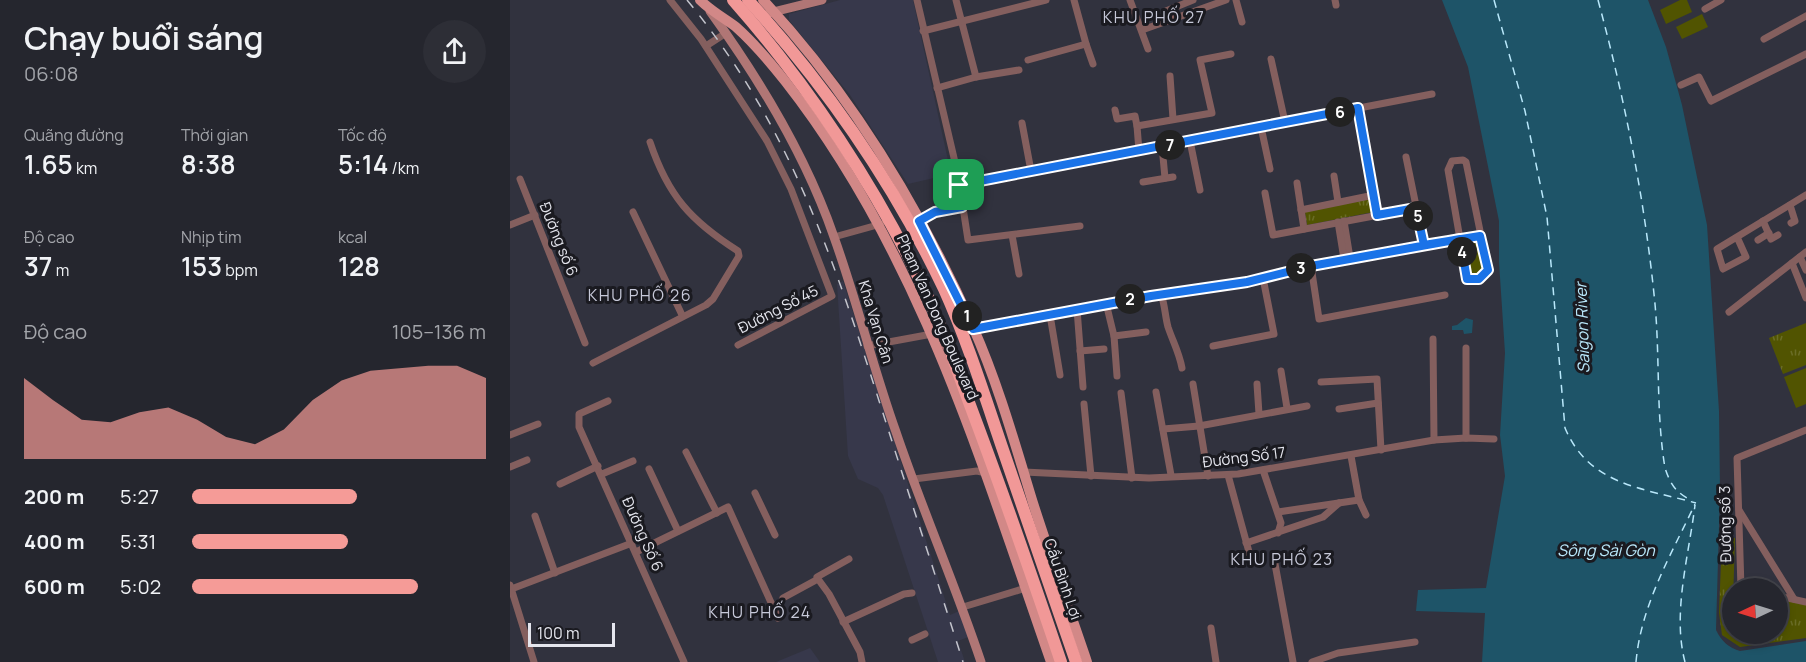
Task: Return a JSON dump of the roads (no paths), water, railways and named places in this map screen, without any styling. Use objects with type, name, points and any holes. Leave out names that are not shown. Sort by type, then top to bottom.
[{"type":"highway","name":"Pham Van Dong Boulevard","points":[[733,0],[852,158],[898,236],[938,333],[991,473],[1009,509]]},
{"type":"highway","name":"Pham Van Dong Boulevard","points":[[748,0],[768,14],[819,76],[915,223],[956,318],[1022,507]]},
{"type":"highway","name":"Cầu Bình Lợi","points":[[1022,507],[1076,662]]},
{"type":"highway","name":"Cầu Bình Lợi","points":[[1009,509],[1061,662]]},
{"type":"main road","name":"Pham Van Dong Boulevard","points":[[763,0],[768,14]]},
{"type":"main road","name":"Pham Van Dong Boulevard","points":[[704,4],[730,30],[766,58],[801,102],[881,224],[938,333]]},
{"type":"main road","name":"Pham Van Dong Boulevard","points":[[915,223],[973,329],[1024,472],[1087,662]]},
{"type":"main road","points":[[1010,471],[1024,472]]},
{"type":"main road","name":"Pham Van Dong Boulevard","points":[[991,473],[1051,662]]},
{"type":"street","points":[[670,0],[706,46],[750,20],[815,1]]},
{"type":"street","points":[[917,0],[959,185],[968,240],[1080,226]]},
{"type":"street","points":[[956,0],[976,77]]},
{"type":"street","points":[[923,31],[961,24],[1046,0]]},
{"type":"street","points":[[1074,0],[1093,64]]},
{"type":"street","points":[[1130,0],[1148,49]]},
{"type":"street","points":[[1168,21],[1166,11],[1193,0]]},
{"type":"street","points":[[1142,30],[1204,4],[1226,0]]},
{"type":"street","points":[[1236,0],[1242,22]]},
{"type":"street","points":[[1705,9],[1721,0]]},
{"type":"street","points":[[1764,39],[1806,16]]},
{"type":"street","name":"Kha Vạn Cân","points":[[730,30],[776,112],[834,237],[867,346],[981,662]]},
{"type":"street","points":[[1028,60],[1086,44]]},
{"type":"street","name":"Đường Số 45","points":[[706,46],[759,128],[786,179],[813,242],[831,296],[738,345]]},
{"type":"street","points":[[1137,126],[1212,113],[1200,60],[1231,54]]},
{"type":"street","points":[[1681,85],[1699,77],[1711,101],[1806,54]]},
{"type":"street","points":[[1271,58],[1285,122]]},
{"type":"street","points":[[937,88],[976,77],[1019,70]]},
{"type":"street","points":[[1170,76],[1173,119]]},
{"type":"street","points":[[959,185],[1432,94]]},
{"type":"street","points":[[1358,108],[1377,215]]},
{"type":"street","points":[[1115,110],[1117,119],[1135,116],[1139,151]]},
{"type":"street","points":[[1022,123],[1031,171]]},
{"type":"street","points":[[1261,127],[1270,169]]},
{"type":"street","points":[[1190,141],[1200,190]]},
{"type":"street","points":[[593,363],[682,315],[698,310],[713,299],[740,254],[705,231],[680,204],[650,142]]},
{"type":"street","points":[[1143,182],[1169,178],[1162,146]]},
{"type":"street","points":[[1406,157],[1424,245]]},
{"type":"street","points":[[1452,162],[1467,162],[1488,270],[1479,279],[1467,279],[1460,239],[1448,170],[1452,162]]},
{"type":"street","points":[[1334,176],[1338,202]]},
{"type":"street","name":"Đường số 6","points":[[520,179],[585,343]]},
{"type":"street","points":[[1297,183],[1304,229]]},
{"type":"street","points":[[1265,193],[1273,235],[1416,208]]},
{"type":"street","points":[[1301,210],[1374,195]]},
{"type":"street","points":[[1737,237],[1746,256],[1723,269],[1717,249],[1806,195]]},
{"type":"street","points":[[1790,205],[1795,221],[1791,223]]},
{"type":"street","points":[[915,223],[935,212],[962,207]]},
{"type":"street","points":[[633,212],[682,315]]},
{"type":"street","points":[[510,225],[535,215]]},
{"type":"street","points":[[1763,221],[1772,239],[1778,235]]},
{"type":"street","points":[[1341,222],[1347,259]]},
{"type":"street","points":[[834,237],[881,224]]},
{"type":"street","points":[[1758,240],[1768,233]]},
{"type":"street","points":[[1012,235],[1019,274]]},
{"type":"street","points":[[973,329],[1106,303],[1263,278],[1347,259],[1480,236]]},
{"type":"street","points":[[1730,312],[1803,254],[1806,270]]},
{"type":"street","points":[[1792,263],[1806,298]]},
{"type":"street","points":[[1311,266],[1319,319],[1445,295]]},
{"type":"street","points":[[1213,346],[1274,334],[1263,278]]},
{"type":"street","points":[[1161,294],[1182,368]]},
{"type":"street","points":[[1106,303],[1114,336],[1117,376]]},
{"type":"street","points":[[1077,309],[1083,387]]},
{"type":"street","points":[[1050,315],[1060,375]]},
{"type":"street","points":[[1114,336],[1146,332]]},
{"type":"street","points":[[867,346],[938,333]]},
{"type":"street","points":[[1433,339],[1434,440]]},
{"type":"street","points":[[1466,348],[1466,438]]},
{"type":"street","points":[[1080,351],[1104,349]]},
{"type":"street","points":[[1281,371],[1287,408]]},
{"type":"street","points":[[1321,382],[1377,379],[1381,450]]},
{"type":"street","points":[[1193,384],[1208,476]]},
{"type":"street","points":[[1257,384],[1259,414]]},
{"type":"street","points":[[1156,392],[1171,475]]},
{"type":"street","points":[[1121,393],[1132,478]]},
{"type":"street","name":"Đường Số 6","points":[[608,401],[583,412],[578,417],[579,427],[602,474],[684,662]]},
{"type":"street","points":[[1339,409],[1378,403]]},
{"type":"street","points":[[1084,404],[1091,476]]},
{"type":"street","points":[[1163,429],[1200,426],[1307,406]]},
{"type":"street","points":[[510,435],[538,424]]},
{"type":"street","name":"Đường số 3","points":[[1741,578],[1737,458],[1806,430]]},
{"type":"street","name":"Đường Số 17","points":[[1024,472],[1132,478],[1227,475],[1351,456],[1434,440],[1466,438],[1494,440]]},
{"type":"street","points":[[686,452],[717,513]]},
{"type":"street","points":[[1351,456],[1359,500],[1366,515]]},
{"type":"street","points":[[510,467],[527,460]]},
{"type":"street","points":[[602,474],[633,461]]},
{"type":"street","points":[[560,484],[598,466]]},
{"type":"street","points":[[649,469],[678,531]]},
{"type":"street","points":[[1263,470],[1281,523],[1278,533]]},
{"type":"street","points":[[914,479],[977,471],[991,473]]},
{"type":"street","points":[[1227,475],[1252,563]]},
{"type":"street","points":[[755,494],[775,535]]},
{"type":"street","points":[[1278,512],[1359,500]]},
{"type":"street","points":[[1246,543],[1323,517],[1339,503]]},
{"type":"street","points":[[636,552],[728,507],[778,618]]},
{"type":"street","points":[[1738,508],[1794,599]]},
{"type":"street","points":[[535,516],[555,573]]},
{"type":"street","points":[[534,662],[512,586],[555,573],[632,543]]},
{"type":"street","points":[[783,598],[849,559]]},
{"type":"street","points":[[1275,564],[1293,662]]},
{"type":"street","points":[[818,578],[860,652],[862,662]]},
{"type":"street","points":[[963,607],[1026,588]]},
{"type":"street","points":[[843,622],[904,594],[912,593]]},
{"type":"street","points":[[1788,598],[1806,602]]},
{"type":"street","points":[[1211,628],[1216,662]]},
{"type":"street","points":[[912,640],[925,634]]},
{"type":"street","points":[[1312,662],[1338,653],[1415,642]]},
{"type":"water","name":"Sông Sài Gòn","points":[[1442,0],[1648,0],[1666,47],[1682,105],[1707,225],[1719,411],[1720,492],[1716,630],[1722,639],[1722,644],[1740,651],[1806,641],[1806,662],[1482,662],[1485,613],[1416,611],[1418,590],[1486,588],[1505,476],[1500,435],[1505,353],[1499,262],[1499,221],[1468,67]]},
{"type":"water","points":[[1466,318],[1473,320],[1472,333],[1464,334],[1463,330],[1452,330],[1452,326]]},
{"type":"railway","points":[[687,0],[723,47],[754,95],[781,144],[804,194],[845,298],[963,662]]},
{"type":"district","name":"KHU PHỐ 27","points":[[1154,17]]},
{"type":"district","name":"KHU PHỐ 26","points":[[640,295]]},
{"type":"district","name":"KHU PHỐ 23","points":[[1282,559]]},
{"type":"district","name":"KHU PHỐ 24","points":[[760,612]]},
{"type":"water label","name":"Saigon River","points":[[1582,328]]}]
